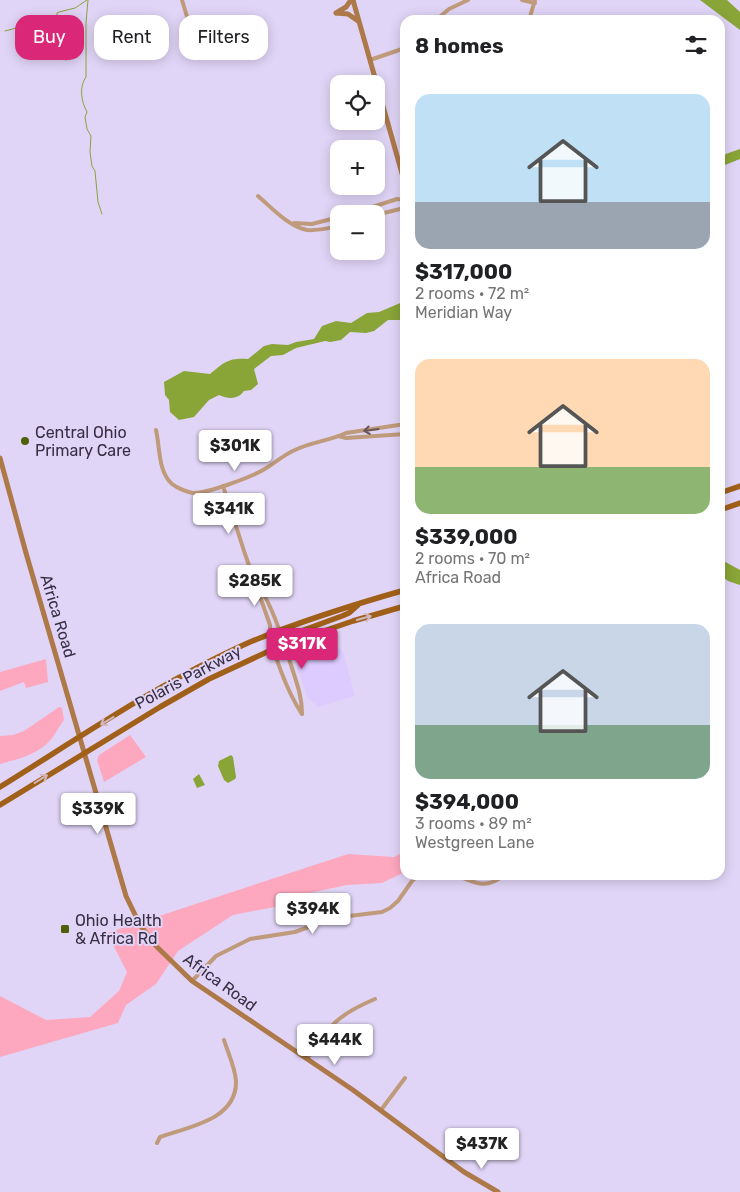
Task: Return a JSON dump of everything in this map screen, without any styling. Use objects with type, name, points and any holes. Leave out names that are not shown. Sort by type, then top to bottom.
[{"type":"main road","points":[[725,491],[740,486]]},
{"type":"main road","points":[[725,508],[740,502]]},
{"type":"main road","name":"Polaris Parkway","points":[[0,787],[179,678],[226,654],[280,630],[359,603],[400,591]]},
{"type":"main road","points":[[274,648],[284,641],[349,613],[359,603]]},
{"type":"main road","points":[[284,641],[400,607]]},
{"type":"main road","name":"Polaris Parkway","points":[[0,805],[208,679],[274,648]]},
{"type":"street","points":[[182,0],[186,15]]},
{"type":"street","points":[[358,20],[348,14],[336,13],[352,0],[358,20],[370,60],[400,166]]},
{"type":"street","points":[[442,15],[449,9],[468,0]]},
{"type":"street","points":[[522,0],[535,2],[531,15]]},
{"type":"street","points":[[370,60],[400,50]]},
{"type":"street","points":[[258,196],[300,228],[309,230],[330,227]]},
{"type":"street","points":[[379,205],[400,199]]},
{"type":"street","points":[[385,213],[400,209]]},
{"type":"street","points":[[291,223],[312,224],[330,220]]},
{"type":"street","points":[[156,430],[163,469],[168,480],[173,485],[193,493],[223,486],[262,471],[294,450],[311,443],[346,433],[400,425]]},
{"type":"street","points":[[338,436],[346,438],[400,434]]},
{"type":"street","name":"Africa Road","points":[[0,458],[126,896],[143,930],[156,947],[192,981],[308,1059],[381,1110],[464,1172],[496,1192]]},
{"type":"street","points":[[223,486],[254,578],[270,624],[270,634],[274,648],[291,696],[302,714],[302,701],[284,641],[262,590],[254,578]]},
{"type":"street","points":[[192,981],[216,956],[250,939],[295,932],[333,918],[382,912],[398,901],[413,880]]},
{"type":"street","points":[[469,880],[482,885],[496,880]]},
{"type":"street","points":[[308,1059],[336,1020],[375,999]]},
{"type":"street","points":[[156,1143],[160,1136],[217,1116],[230,1102],[234,1095],[236,1081],[224,1040]]},
{"type":"street","points":[[381,1110],[405,1078]]},
{"type":"street","points":[[486,1192],[489,1186]]},
{"type":"shaded area","points":[[700,0],[727,0],[740,12],[740,30],[725,19],[725,15],[720,15]]},
{"type":"shaded area","points":[[740,149],[740,159],[725,165],[725,154]]},
{"type":"shaded area","points":[[400,303],[400,320],[388,320],[374,331],[366,333],[350,332],[341,340],[325,341],[296,348],[283,355],[271,356],[254,369],[258,384],[251,390],[244,391],[239,396],[233,398],[219,395],[209,400],[194,417],[179,420],[170,412],[169,400],[165,395],[164,382],[184,371],[210,374],[227,362],[236,359],[248,359],[264,346],[272,344],[288,345],[314,339],[322,326],[336,321],[351,323],[367,313],[379,312]]},
{"type":"shaded area","points":[[725,562],[740,570],[740,585],[725,579]]},
{"type":"shaded area","points":[[331,643],[343,652],[355,696],[317,707],[315,703],[308,699],[297,667],[303,652]]},
{"type":"shaded area","points":[[46,659],[48,682],[26,688],[24,682],[0,691],[0,672]]},
{"type":"shaded area","points":[[59,707],[62,708],[64,720],[48,743],[36,752],[0,764],[0,736],[13,735],[24,731]]},
{"type":"shaded area","points":[[130,735],[146,757],[104,782],[97,760],[99,755]]},
{"type":"shaded area","points":[[231,755],[233,757],[236,777],[228,783],[224,780],[218,766],[219,761]]},
{"type":"shaded area","points":[[199,774],[205,785],[197,788],[193,779]]},
{"type":"shaded area","points":[[348,854],[394,857],[400,854],[400,874],[382,883],[347,885],[310,893],[285,905],[233,915],[178,951],[156,984],[126,1005],[118,1023],[0,1057],[0,996],[46,1020],[90,1017],[119,991],[127,972],[107,933]]},
{"type":"waterway","points":[[5,31],[32,24],[36,20],[48,25],[51,19],[57,17],[57,13],[75,8],[87,0]]},
{"type":"waterway","points":[[88,0],[86,77],[82,85],[82,94],[87,112],[85,117],[87,129],[91,136],[90,152],[92,166],[95,171],[98,202],[102,214]]},
{"type":"place","name":"Central Ohio Primary Care","points":[[25,441]]},
{"type":"place","name":"Ohio Health & Africa Rd","points":[[65,929]]}]
